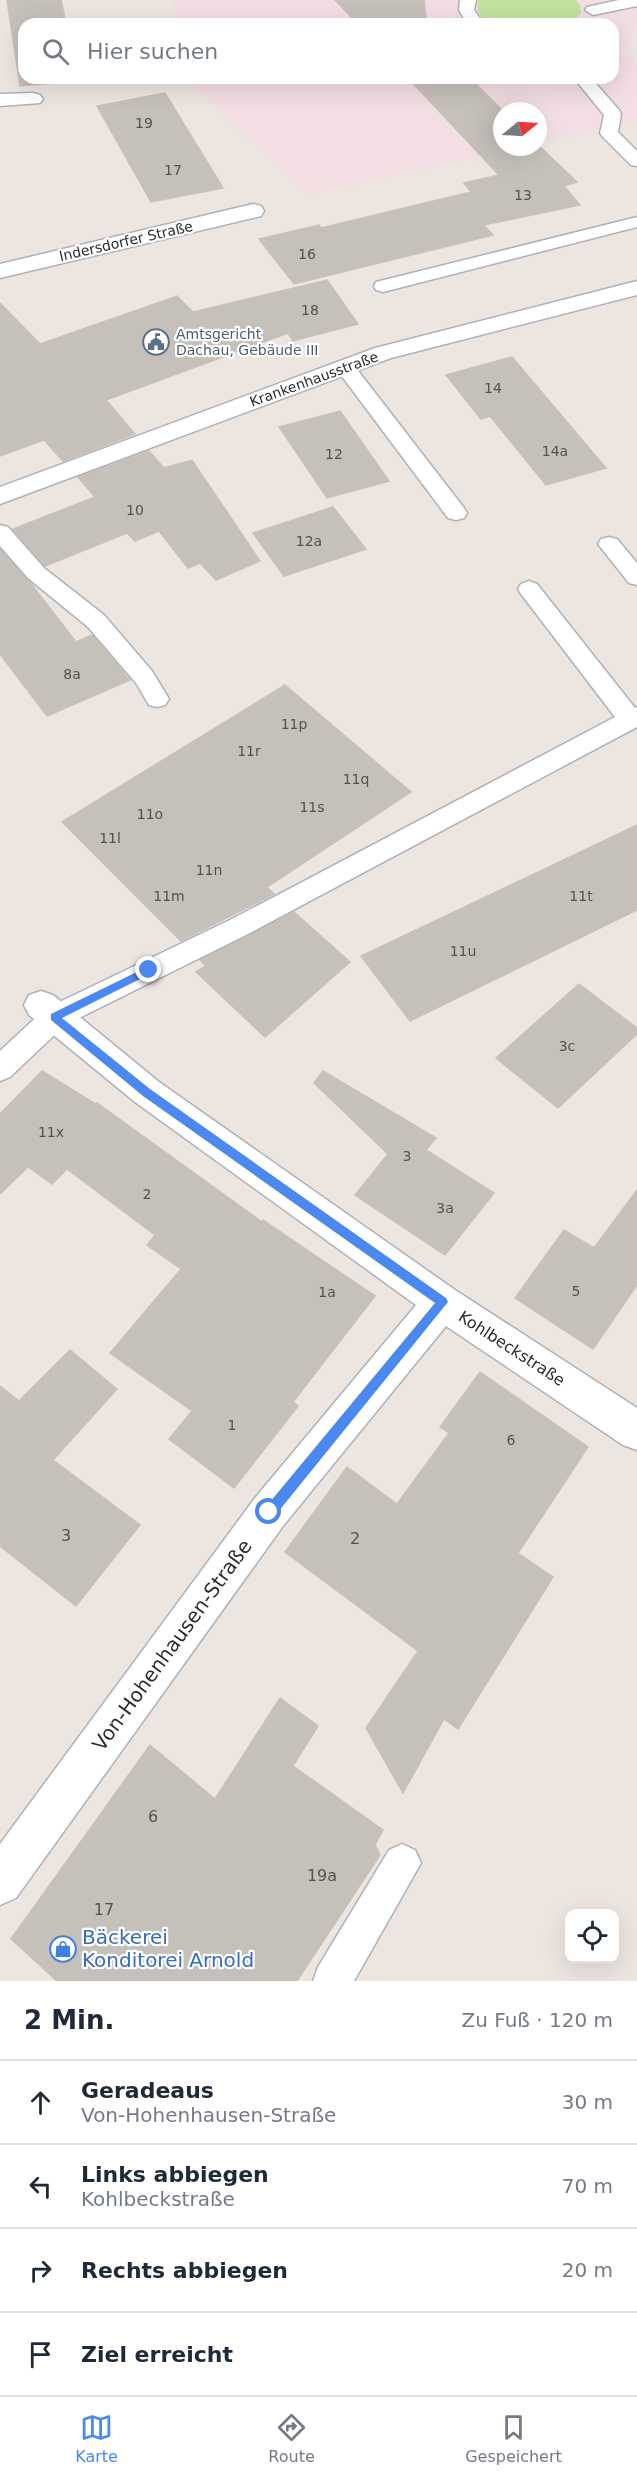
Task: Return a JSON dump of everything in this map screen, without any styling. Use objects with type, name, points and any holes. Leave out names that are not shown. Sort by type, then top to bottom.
[{"type":"street","points":[[0,100],[33,99]]},
{"type":"street","name":"Indersdorfer Straße","points":[[0,271],[253,211]]},
{"type":"street","name":"Krankenhausstraße","points":[[0,496],[382,353],[637,288]]},
{"type":"street","name":"Kohlbeckstraße","points":[[48,1011],[147,1092],[442,1302],[637,1431]]},
{"type":"street","name":"Von-Hohenhausen-Straße","points":[[0,1881],[269,1512],[442,1302]]},
{"type":"lane","points":[[468,0],[466,5],[470,18]]},
{"type":"lane","points":[[590,11],[637,1]]},
{"type":"lane","points":[[586,84],[613,114],[609,132],[637,161]]},
{"type":"lane","points":[[587,84],[629,126]]},
{"type":"lane","points":[[383,286],[637,222]]},
{"type":"lane","points":[[345,367],[456,513]]},
{"type":"lane","points":[[0,532],[36,573],[96,621],[144,677],[158,699]]},
{"type":"lane","points":[[609,544],[637,578]]},
{"type":"lane","points":[[0,1069],[48,1011],[241,927],[550,760],[634,718],[530,589]]},
{"type":"lane","points":[[332,1981],[402,1863]]},
{"type":"shaded area","points":[[173,0],[637,0],[637,26],[623,50],[637,63],[637,121],[547,141],[547,102],[493,102],[493,153],[311,194],[190,84],[619,84],[619,18],[177,18]]},
{"type":"green space","points":[[478,0],[576,0],[580,5],[581,13],[576,18],[483,18],[478,10]]},
{"type":"building","points":[[7,0],[61,0],[65,18],[18,18],[18,73]]},
{"type":"building","points":[[335,0],[424,0],[427,18],[352,18]]},
{"type":"building","points":[[20,84],[43,84],[20,86]]},
{"type":"building","points":[[414,84],[476,84],[494,102],[493,156],[547,156],[547,154],[577,182],[564,186],[580,205],[484,225],[493,235],[294,284],[259,239],[319,225],[321,228],[471,192],[464,183],[499,175]]},
{"type":"building","points":[[165,93],[223,188],[151,202],[97,106]]},
{"type":"building","points":[[327,280],[358,324],[293,341],[288,333],[106,400],[135,434],[63,461],[44,440],[0,456],[0,303],[40,344],[177,296],[193,312]]},
{"type":"building","points":[[512,357],[606,468],[546,485],[490,416],[481,419],[446,375]]},
{"type":"building","points":[[340,411],[389,481],[327,498],[279,427]]},
{"type":"building","points":[[149,451],[164,468],[192,460],[260,561],[216,580],[200,563],[188,568],[159,531],[135,541],[127,533],[45,566],[13,529],[95,497],[78,477]]},
{"type":"building","points":[[333,507],[366,549],[284,576],[253,533]]},
{"type":"building","points":[[0,549],[29,581],[76,642],[92,635],[130,680],[47,716],[0,654]]},
{"type":"building","points":[[285,685],[411,792],[267,887],[274,894],[181,941],[62,822]]},
{"type":"building","points":[[637,825],[637,910],[410,1021],[361,956]]},
{"type":"building","points":[[294,912],[350,962],[265,1037],[196,972],[206,966],[200,960]]},
{"type":"building","points":[[579,984],[637,1028],[637,1034],[558,1108],[496,1058]]},
{"type":"building","points":[[42,1071],[97,1105],[97,1103],[262,1222],[263,1220],[375,1296],[293,1402],[298,1406],[234,1488],[169,1439],[192,1411],[110,1353],[181,1269],[147,1245],[155,1235],[67,1169],[52,1184],[28,1167],[0,1194],[0,1114]]},
{"type":"building","points":[[323,1071],[436,1138],[426,1150],[494,1193],[445,1255],[355,1195],[388,1154],[314,1083]]},
{"type":"building","points":[[637,1190],[637,1285],[593,1349],[515,1298],[564,1230],[594,1248]]},
{"type":"building","points":[[70,1350],[117,1389],[53,1460],[140,1525],[76,1606],[0,1546],[0,1386],[19,1401]]},
{"type":"building","points":[[480,1372],[588,1447],[518,1553],[553,1577],[458,1729],[444,1719],[403,1793],[366,1728],[418,1651],[285,1552],[347,1467],[397,1504],[449,1433],[440,1427]]},
{"type":"building","points":[[280,1698],[318,1726],[293,1766],[383,1830],[375,1845],[380,1855],[297,1981],[57,1981],[11,1939],[150,1745],[215,1799]]},
{"type":"place","name":"Amtsgericht Dachau, Gebäude III","points":[[156,342]]},
{"type":"place","name":"Bäckerei Konditorei Arnold","points":[[63,1949]]},
{"type":"route","points":[[149,970],[55,1017],[147,1092],[442,1302],[269,1512]]}]
